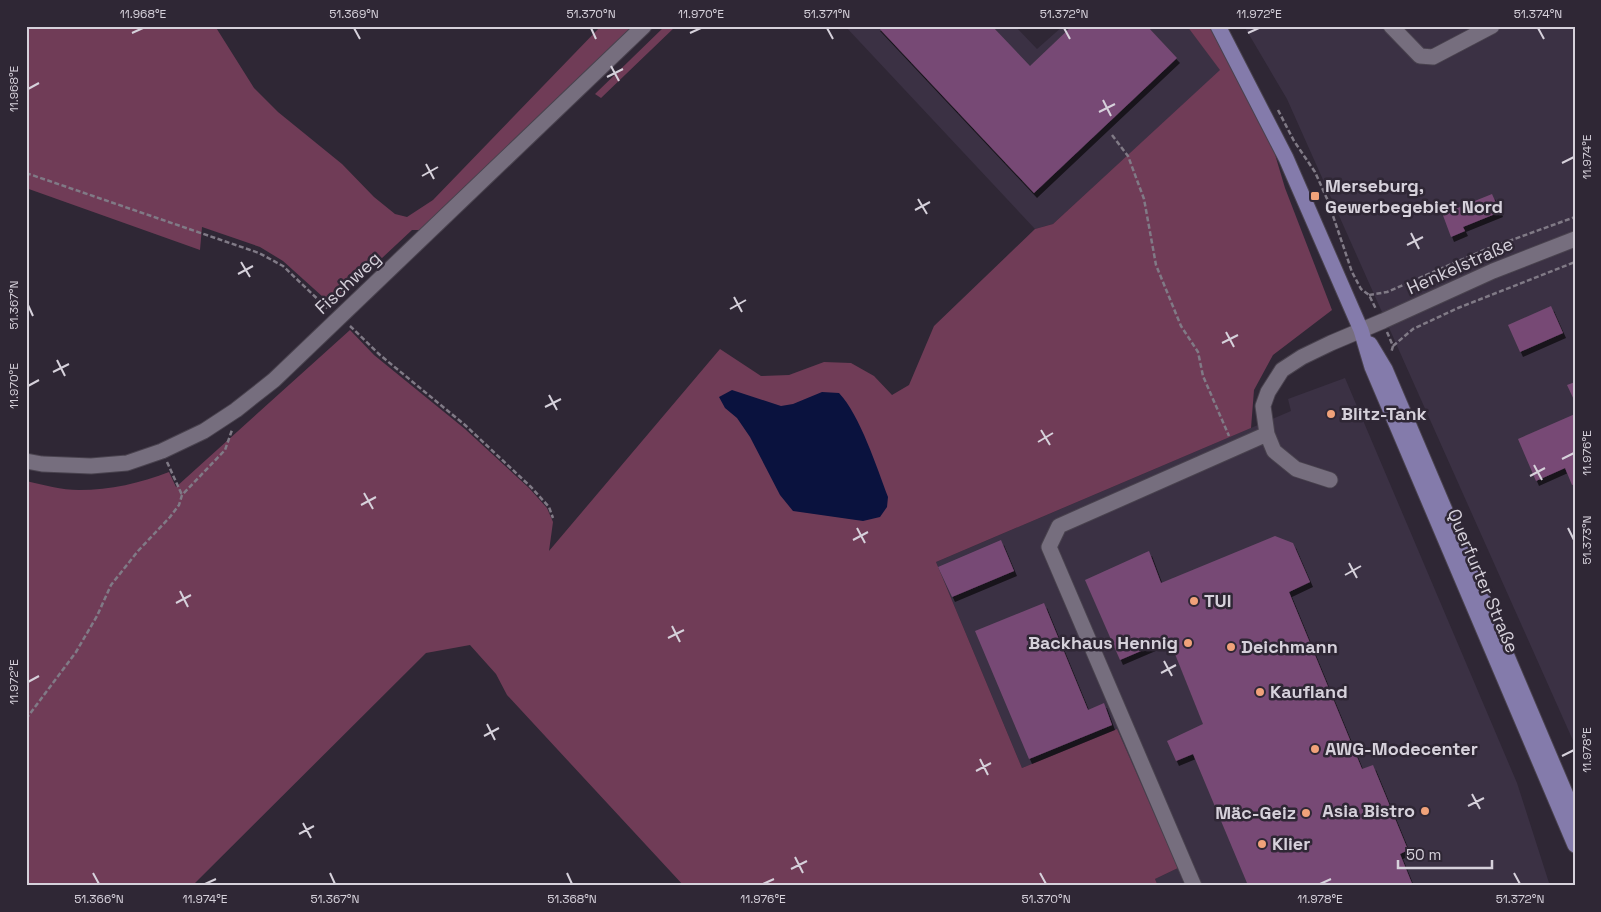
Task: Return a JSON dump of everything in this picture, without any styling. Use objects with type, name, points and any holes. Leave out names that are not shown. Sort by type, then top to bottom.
[{"type":"main road","name":"Querfurter Straße","points":[[1218,26],[1286,158],[1361,330],[1372,367],[1575,845]]},
{"type":"main road","name":"Querfurter Straße","points":[[1361,330],[1385,369],[1575,816]]},
{"type":"street","name":"Fischweg","points":[[26,460],[42,464],[90,466],[127,463],[162,452],[204,431],[236,410],[274,380],[644,26]]},
{"type":"street","points":[[1392,26],[1420,56],[1433,57],[1492,26]]},
{"type":"street","name":"Henkelstraße","points":[[1361,330],[1493,271],[1575,239]]},
{"type":"street","points":[[1330,480],[1296,469],[1274,451],[1267,434],[1263,406],[1268,392],[1282,370],[1302,357],[1361,330]]},
{"type":"street","points":[[1194,886],[1049,547],[1059,526],[1267,434]]},
{"type":"path","points":[[1276,105],[1294,141],[1315,172],[1328,202],[1352,272],[1361,288],[1369,295],[1383,321]]},
{"type":"path","points":[[1112,135],[1128,156],[1144,199],[1156,265],[1181,326],[1198,352],[1202,376],[1229,436],[1238,447]]},
{"type":"path","points":[[26,173],[259,253],[283,266],[337,319],[349,325],[380,355],[466,425],[531,487],[549,507],[553,518]]},
{"type":"path","points":[[1369,295],[1387,292],[1484,250],[1575,217]]},
{"type":"path","points":[[1393,346],[1413,329],[1458,308],[1575,262]]},
{"type":"path","points":[[26,719],[76,652],[97,616],[111,585],[138,551],[180,505],[182,495],[225,450],[232,428]]},
{"type":"path","points":[[162,452],[182,495]]},
{"type":"shaded area","points":[[26,26],[215,26],[254,88],[278,112],[342,164],[374,197],[395,214],[407,217],[433,200],[601,26],[637,26],[422,230],[412,230],[336,301],[323,297],[283,261],[260,247],[202,227],[200,250],[26,188]]},
{"type":"shaded area","points":[[665,26],[676,26],[601,98],[595,94]]},
{"type":"shaded area","points":[[845,26],[1015,26],[1037,49],[1063,26],[1187,26],[1221,70],[1053,224],[1035,229]]},
{"type":"shaded area","points":[[1187,26],[1209,26],[1232,66],[1274,151],[1285,188],[1332,310],[1273,355],[1254,390],[1251,428],[936,562],[1022,768],[1117,729],[1178,868],[1155,879],[1158,886],[684,886],[507,695],[496,674],[470,645],[426,653],[192,886],[26,886],[26,481],[66,489],[91,490],[125,485],[169,472],[176,487],[350,330],[374,355],[465,429],[529,488],[547,508],[553,522],[549,551],[720,349],[761,376],[789,375],[824,362],[851,363],[874,376],[892,395],[909,385],[934,326],[1035,229],[1053,224],[1220,70]]},
{"type":"shaded area","points":[[1244,26],[1575,26],[1575,745],[1287,99]]},
{"type":"shaded area","points":[[1345,378],[1517,783],[1550,886],[1158,886],[1155,879],[1178,868],[1116,730],[1022,768],[936,562],[1291,411],[1288,399]]},
{"type":"shaded area","points":[[732,390],[781,406],[793,404],[822,392],[839,393],[854,414],[861,428],[888,497],[887,507],[880,517],[863,521],[793,511],[780,495],[750,437],[737,418],[725,408],[719,397]]},
{"type":"building","points":[[877,26],[992,26],[1030,66],[1072,26],[1147,26],[1177,58],[1034,193]]},
{"type":"building","points":[[1492,194],[1500,212],[1463,227],[1465,231],[1451,237],[1441,210],[1453,205],[1455,209]]},
{"type":"building","points":[[1551,306],[1563,333],[1520,352],[1508,325]]},
{"type":"building","points":[[1575,382],[1575,402],[1567,385]]},
{"type":"building","points":[[1575,414],[1575,484],[1572,485],[1565,468],[1536,481],[1518,439]]},
{"type":"building","name":"Kaufland","points":[[1275,536],[1293,543],[1310,582],[1289,592],[1362,769],[1373,765],[1408,850],[1400,854],[1413,886],[1242,886],[1247,883],[1193,754],[1176,761],[1167,741],[1203,724],[1169,639],[1120,660],[1085,580],[1149,551],[1161,583]]},
{"type":"building","points":[[1001,540],[1014,571],[952,597],[938,567]]},
{"type":"building","points":[[1044,603],[1088,710],[1104,703],[1112,725],[1029,759],[975,631]]},
{"type":"place","name":"Merseburg, Gewerbegebiet Nord","points":[[1315,196]]},
{"type":"place","name":"Blitz-Tank","points":[[1331,414]]},
{"type":"place","name":"TUI","points":[[1194,601]]},
{"type":"place","name":"Backhaus Hennig","points":[[1188,643]]},
{"type":"place","name":"Deichmann","points":[[1231,647]]},
{"type":"place","name":"Kaufland","points":[[1260,692]]},
{"type":"place","name":"AWG-Modecenter","points":[[1315,749]]},
{"type":"place","name":"Asia Bistro","points":[[1425,811]]},
{"type":"place","name":"Mäc-Geiz","points":[[1306,813]]},
{"type":"place","name":"Klier","points":[[1262,844]]}]
